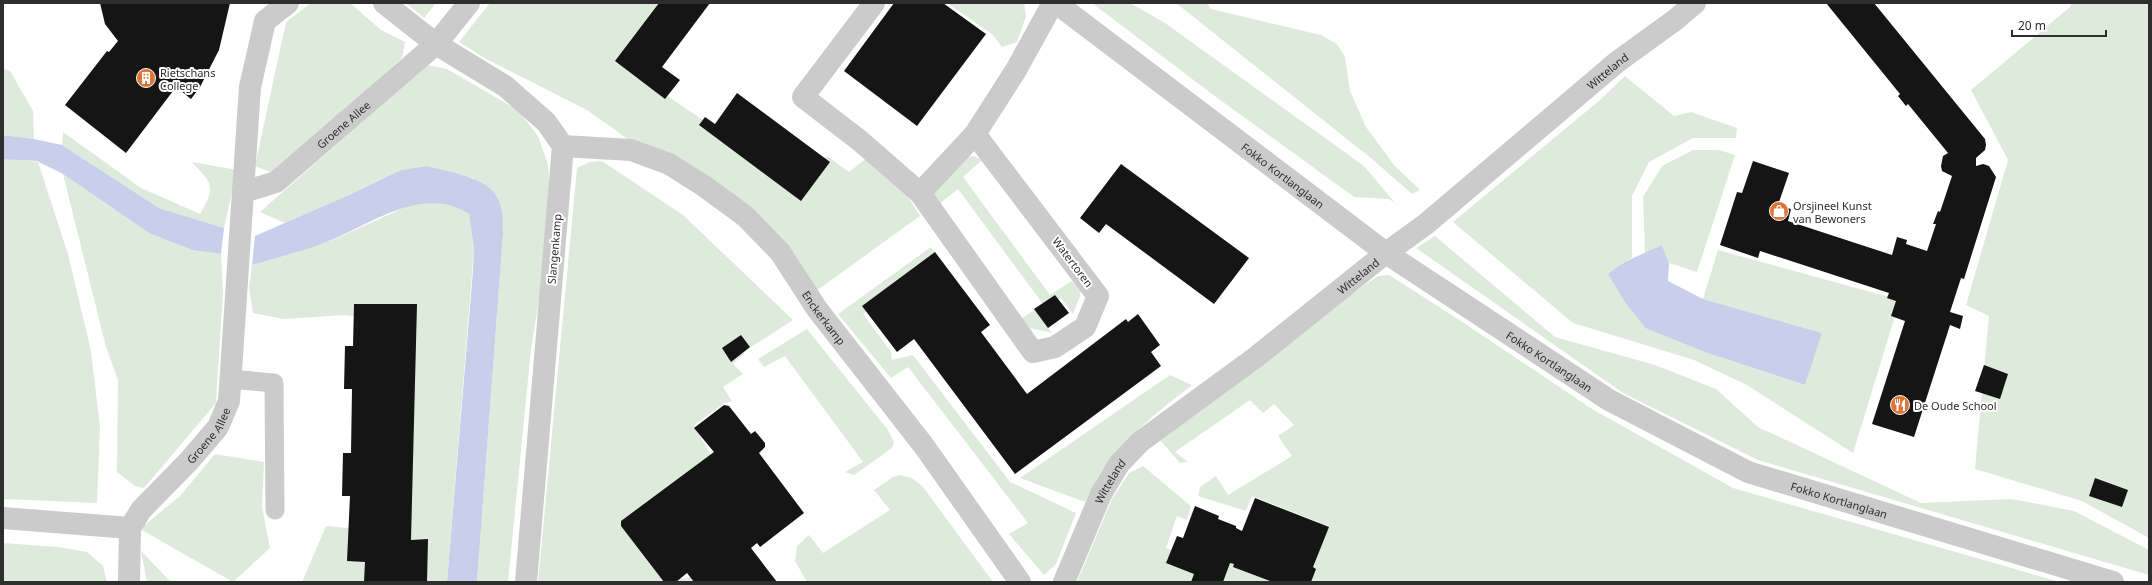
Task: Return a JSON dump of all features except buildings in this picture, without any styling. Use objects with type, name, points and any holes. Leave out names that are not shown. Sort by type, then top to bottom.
[{"type":"street","name":"Groene Allee","points":[[130,528],[141,510],[189,461],[218,427],[228,401],[236,282],[242,225],[250,86],[265,21],[288,3]]},
{"type":"street","points":[[384,3],[436,44],[505,86],[546,122],[563,146]]},
{"type":"street","name":"Groene Allee","points":[[243,192],[276,182],[436,44],[469,3]]},
{"type":"street","name":"Watertoren","points":[[874,3],[803,98],[859,140],[920,193],[1032,352],[1055,347],[1085,327],[1098,296],[974,134]]},
{"type":"street","points":[[920,193],[974,134],[1016,70],[1054,3]]},
{"type":"street","name":"Fokko Kortlanglaan","points":[[1054,3],[1386,253],[1609,400],[1748,472],[2113,582]]},
{"type":"street","name":"Witteland","points":[[1064,582],[1101,494],[1119,464],[1140,442],[1256,358],[1386,253],[1426,224],[1616,62],[1675,20],[1695,3]]},
{"type":"street","name":"Slangenkamp","points":[[526,582],[563,146]]},
{"type":"street","name":"Enckerkamp","points":[[563,146],[631,150],[662,162],[704,186],[745,216],[780,252],[817,309],[924,446],[1020,582]]},
{"type":"street","points":[[3,518],[130,528],[129,582]]},
{"type":"lane","points":[[230,379],[274,383],[275,510]]},
{"type":"green space","points":[[311,3],[350,3],[381,30],[405,42],[402,58],[275,174],[255,166],[286,22]]},
{"type":"green space","points":[[406,3],[436,3],[424,18]]},
{"type":"green space","points":[[490,3],[665,3],[621,61],[669,97],[710,125],[799,192],[827,156],[849,172],[868,157],[905,192],[920,216],[816,291],[701,187],[639,147],[587,110],[488,60],[459,42]]},
{"type":"green space","points":[[947,3],[1024,3],[1026,16],[1017,42],[1002,47],[992,34]]},
{"type":"green space","points":[[1092,3],[1130,3],[1165,23],[1364,166],[1396,204],[1389,199],[1354,197],[1212,94]]},
{"type":"green space","points":[[1176,3],[1207,3],[1211,9],[1321,35],[1337,44],[1345,57],[1350,91],[1366,127],[1394,165],[1420,190],[1412,194],[1372,159]]},
{"type":"green space","points":[[2071,3],[2149,3],[2149,538],[2082,501],[1975,469],[1989,316],[1966,305],[2008,160],[1971,90],[2070,7]]},
{"type":"green space","points":[[427,65],[447,69],[518,110],[538,136],[548,164],[550,190],[546,258],[531,349],[508,582],[477,582],[503,234],[501,206],[473,178],[427,166],[401,170],[285,223],[260,212]]},
{"type":"green space","points":[[3,68],[10,71],[33,111],[34,139],[3,135]]},
{"type":"green space","points":[[1625,76],[1674,116],[1691,112],[1737,128],[1736,138],[1693,138],[1649,162],[1632,196],[1632,258],[1608,274],[1624,301],[1645,328],[1707,353],[1804,385],[1822,333],[1703,299],[1718,250],[1900,300],[1853,453],[1747,385],[1694,360],[1573,323],[1453,222],[1600,100]]},
{"type":"green space","points":[[63,132],[141,188],[200,214],[209,197],[210,186],[204,175],[192,162],[237,170],[224,228],[159,208],[62,145]]},
{"type":"green space","points":[[1693,150],[1719,150],[1735,155],[1697,272],[1669,263],[1662,245],[1645,254],[1643,197],[1662,166]]},
{"type":"green space","points":[[974,156],[982,160],[963,177],[1050,295],[1072,281],[1081,290],[1073,314],[1061,298],[1038,314],[1052,333],[1030,328],[1021,319],[1043,304],[958,189],[939,204],[932,198],[933,190],[964,157]]},
{"type":"green space","points":[[6,158],[38,162],[68,254],[91,351],[100,427],[97,503],[3,499],[3,159]]},
{"type":"green space","points":[[602,161],[683,215],[793,320],[748,349],[733,364],[743,374],[723,387],[732,401],[725,403],[694,425],[711,455],[620,522],[668,580],[691,577],[695,582],[538,582],[577,168],[590,162]]},
{"type":"green space","points":[[63,174],[149,233],[192,250],[221,254],[223,291],[216,403],[144,488],[135,486],[117,472],[118,380],[106,347]]},
{"type":"green space","points":[[436,202],[459,207],[469,214],[474,249],[447,582],[302,582],[326,526],[384,531],[405,322],[343,315],[284,319],[253,313],[249,288],[252,265],[295,253],[335,239],[410,205]]},
{"type":"green space","points":[[1435,236],[1555,337],[1655,365],[1716,389],[1758,427],[1921,503],[2012,499],[2074,511],[2149,550],[2149,575],[1758,460],[1623,393],[1416,248]]},
{"type":"green space","points":[[931,247],[944,263],[863,314],[891,352],[892,360],[913,355],[1010,482],[1076,513],[1056,564],[1044,575],[1009,534],[1028,523],[908,367],[891,378],[838,314]]},
{"type":"green space","points":[[1389,275],[1458,319],[1592,409],[1733,488],[2060,582],[1298,582],[1318,522],[1252,496],[1246,511],[1198,496],[1200,487],[1216,476],[1228,495],[1292,456],[1278,436],[1294,425],[1274,404],[1263,413],[1250,400],[1175,452],[1188,462],[1180,463],[1160,440],[1334,306],[1378,276]]},
{"type":"green space","points":[[807,329],[888,430],[894,442],[892,448],[854,475],[845,472],[863,462],[785,356],[764,367],[758,359]]},
{"type":"green space","points":[[1170,375],[1192,385],[1156,414],[1123,445],[1103,469],[1085,502],[1020,478]]},
{"type":"green space","points":[[215,454],[264,462],[262,507],[270,548],[233,582],[140,529],[180,496]]},
{"type":"green space","points":[[1143,466],[1191,506],[1187,520],[1177,516],[1166,548],[1225,571],[1230,556],[1292,582],[1077,582],[1112,499],[1129,473]]},
{"type":"green space","points":[[900,475],[912,478],[923,487],[993,582],[807,582],[795,561],[797,546],[809,535],[823,553],[890,510],[874,490],[893,477]]},
{"type":"green space","points":[[3,543],[58,547],[87,552],[103,566],[107,582],[3,582]]},
{"type":"green space","points":[[141,551],[171,582],[147,582]]},
{"type":"water","points":[[3,135],[34,139],[62,145],[159,208],[224,228],[221,254],[192,250],[149,233],[63,174],[37,161],[3,159]]},
{"type":"water","points":[[427,166],[460,174],[482,183],[497,197],[501,207],[503,220],[477,582],[447,582],[473,271],[474,249],[469,214],[452,206],[435,203],[418,205],[384,215],[336,238],[315,246],[252,265],[255,236],[349,195],[401,170]]},
{"type":"water","points":[[1662,245],[1669,263],[1668,281],[1703,299],[1822,333],[1805,385],[1707,353],[1645,328],[1624,301],[1608,274],[1627,261]]},
{"type":"place","name":"Rietschans College","points":[[146,78]]},
{"type":"place","name":"Orsjineel Kunst van Bewoners","points":[[1779,211]]},
{"type":"place","name":"De Oude School","points":[[1900,405]]}]
